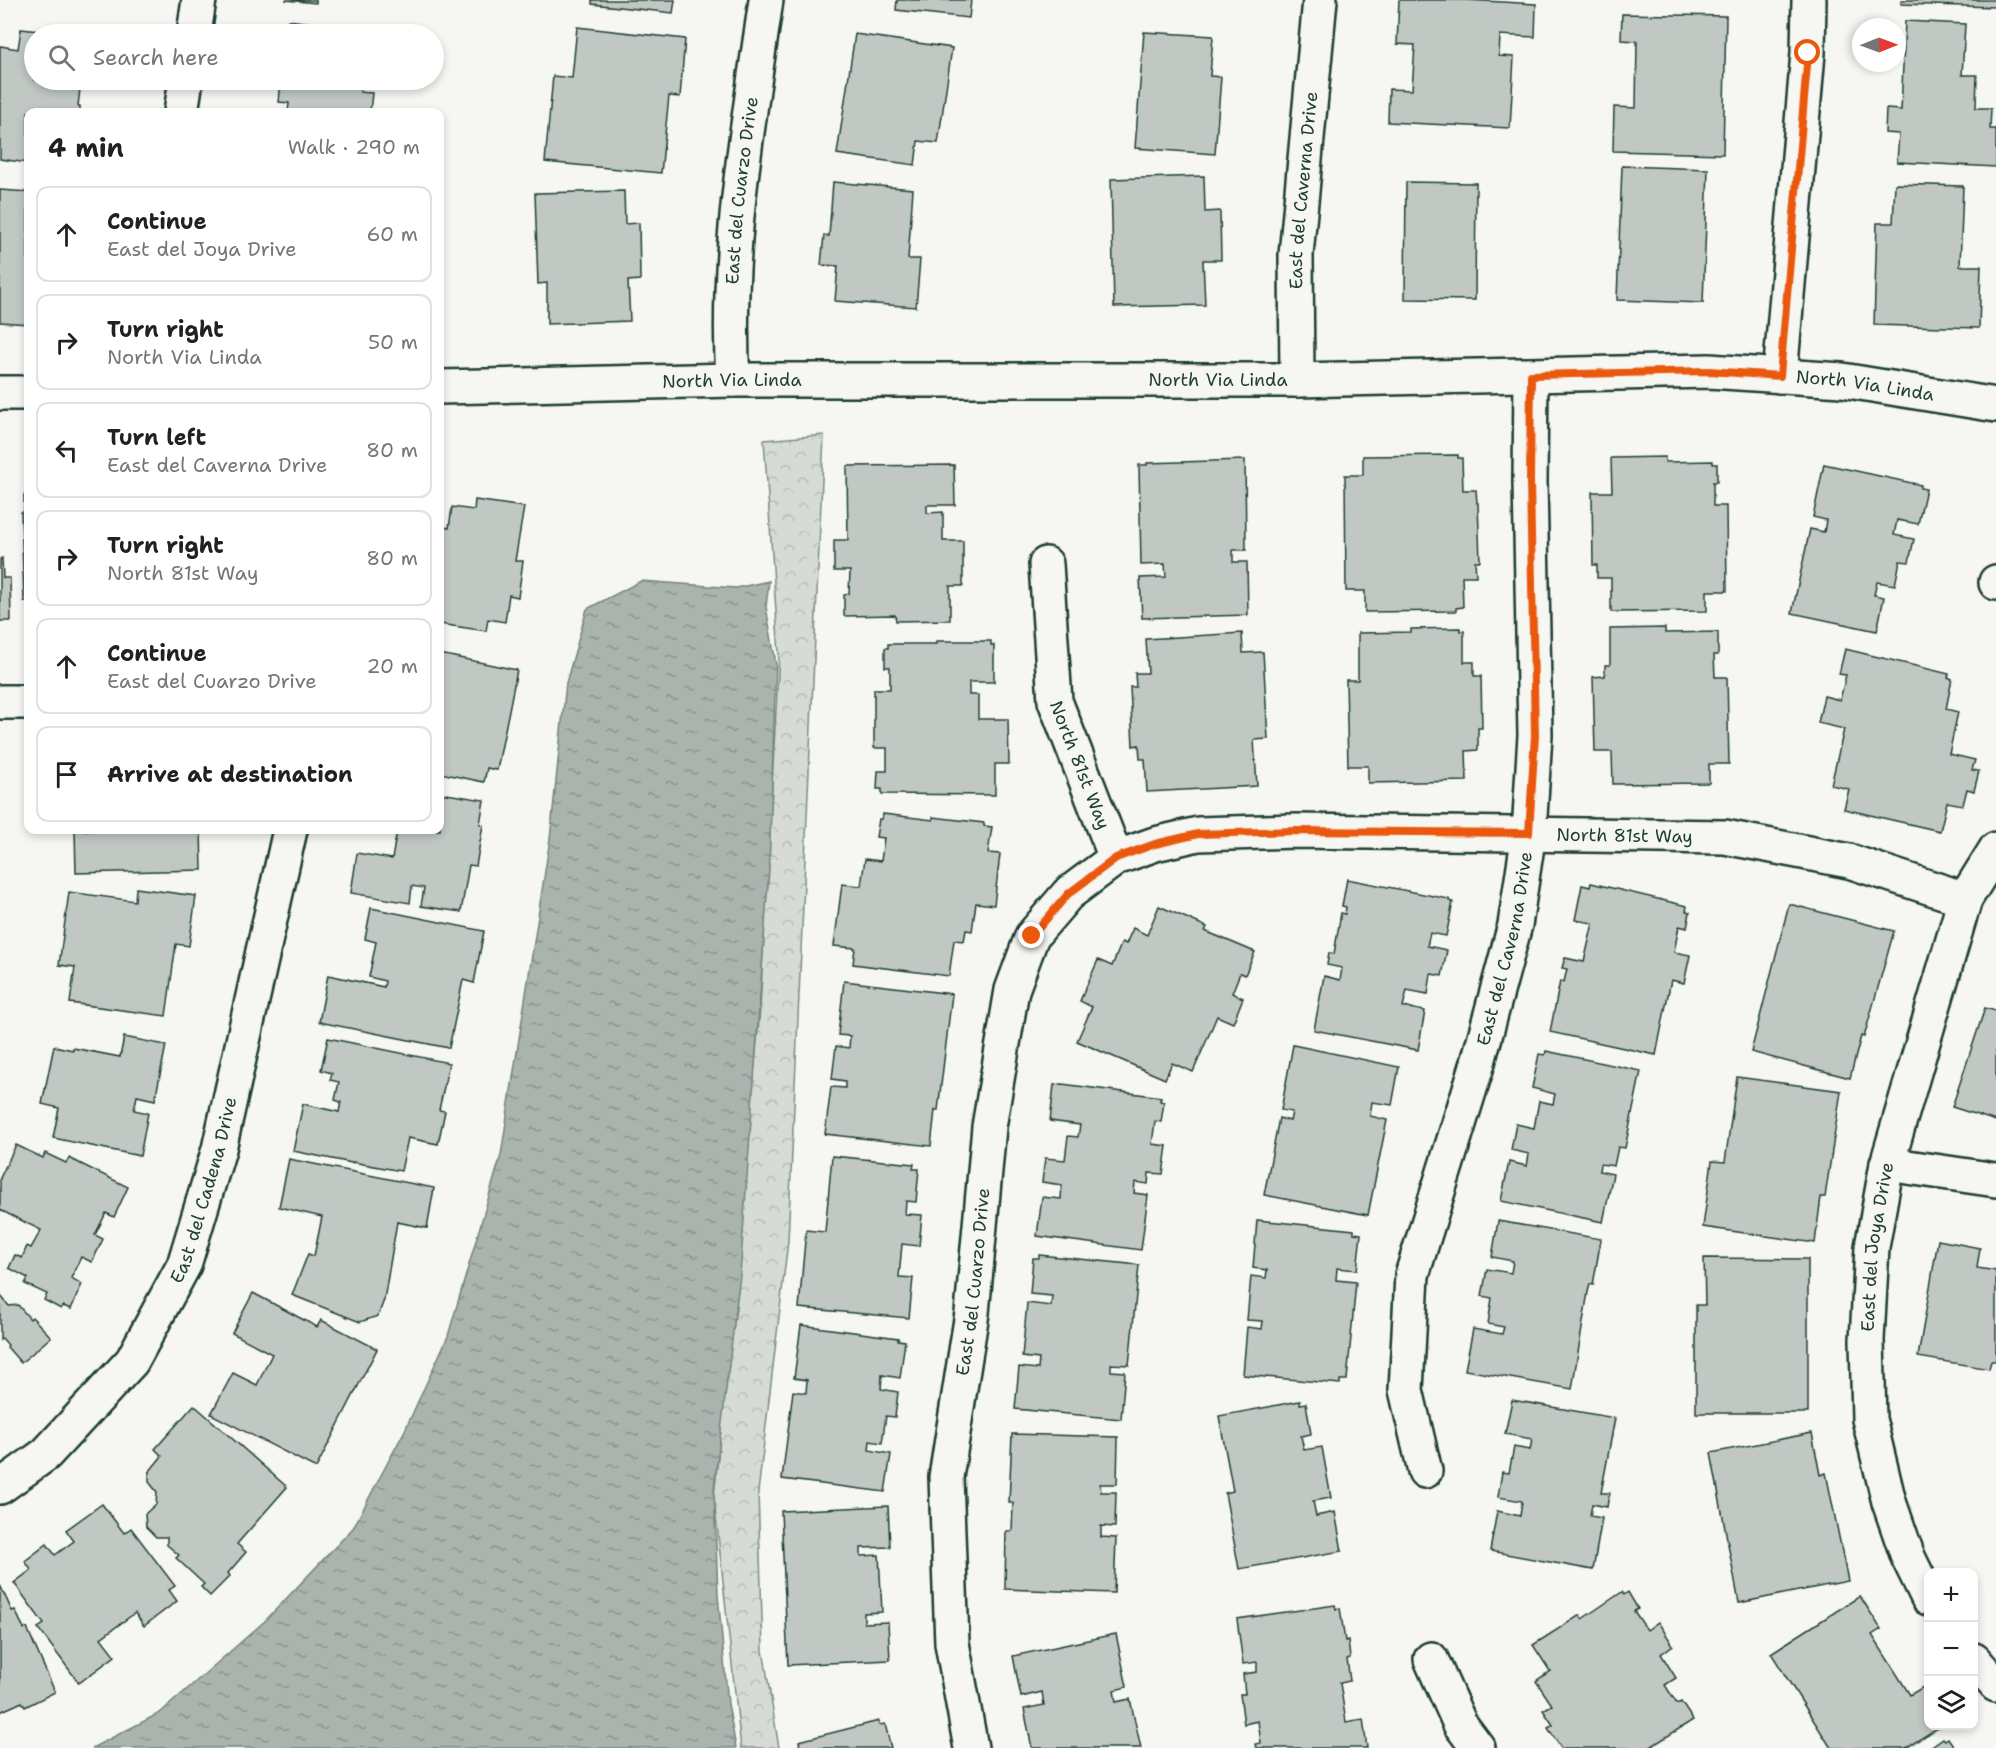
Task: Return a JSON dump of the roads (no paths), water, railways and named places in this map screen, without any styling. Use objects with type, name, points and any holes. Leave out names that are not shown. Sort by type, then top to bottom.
[{"type":"street","points":[[195,24],[199,0]]},
{"type":"street","name":"East del Cuarzo Drive","points":[[733,380],[732,274],[739,191],[766,0]]},
{"type":"street","name":"East del Caverna Drive","points":[[1297,381],[1296,255],[1320,0]]},
{"type":"street","points":[[1780,376],[1808,53],[1809,0]]},
{"type":"street","points":[[182,108],[184,90]]},
{"type":"street","name":"North Via Linda","points":[[444,387],[733,380],[1297,381],[1709,371],[1842,380],[1996,405]]},
{"type":"street","name":"East del Caverna Drive","points":[[1425,1472],[1406,1390],[1412,1275],[1477,1066],[1512,936],[1529,833],[1535,735],[1530,482],[1531,375]]},
{"type":"street","points":[[0,393],[24,393]]},
{"type":"street","name":"North 81st Way","points":[[1047,564],[1056,702],[1116,858],[1155,844],[1198,834],[1296,831],[1725,837],[1849,861],[1965,899]]},
{"type":"street","points":[[0,702],[24,702]]},
{"type":"street","name":"East del Cadena Drive","points":[[0,1487],[46,1454],[132,1361],[184,1265],[219,1149],[289,834]]},
{"type":"street","name":"East del Joya Drive","points":[[1924,1588],[1908,1557],[1889,1502],[1869,1419],[1867,1340],[1872,1247],[1887,1164],[1965,899],[1996,849]]},
{"type":"street","name":"East del Cuarzo Drive","points":[[971,1748],[952,1643],[946,1477],[972,1313],[991,1115],[1012,990],[1032,936],[1068,894],[1116,858]]},
{"type":"street","points":[[1887,1164],[1996,1180]]},
{"type":"street","points":[[1431,1659],[1460,1724],[1478,1748]]},
{"type":"street","points":[[1978,1665],[1996,1685]]},
{"type":"water","points":[[641,581],[736,588],[769,581],[766,607],[776,664],[769,869],[740,1275],[714,1488],[718,1595],[728,1704],[736,1748],[92,1748],[160,1713],[266,1620],[353,1528],[405,1430],[448,1336],[501,1155],[550,839],[566,683],[587,609]]}]
